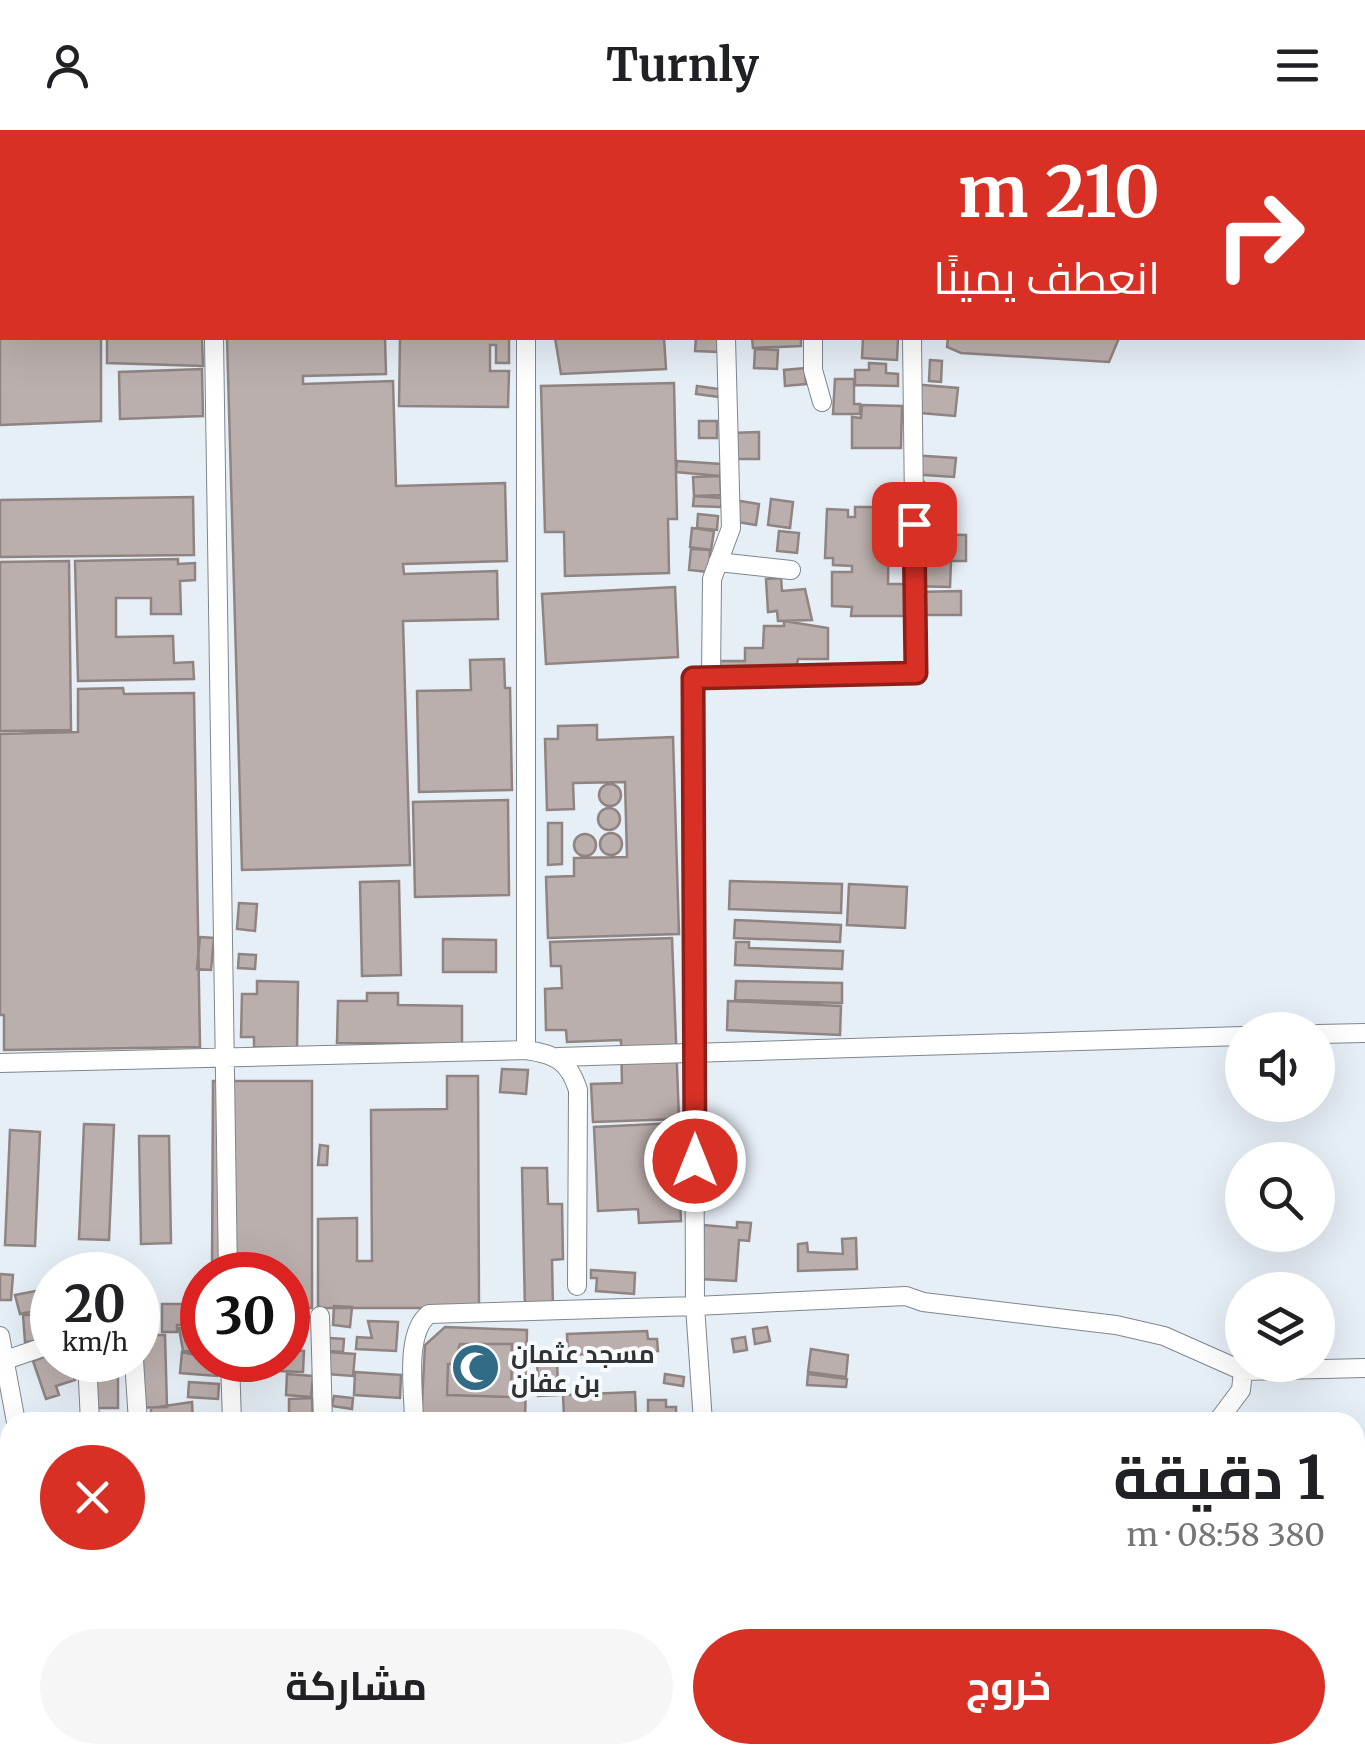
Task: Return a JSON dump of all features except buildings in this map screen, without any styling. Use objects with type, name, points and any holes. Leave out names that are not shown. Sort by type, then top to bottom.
[{"type":"street","points":[[214,340],[227,1252]]},
{"type":"street","points":[[526,340],[526,1050]]},
{"type":"street","points":[[711,678],[712,580],[731,528],[726,340]]},
{"type":"street","points":[[813,340],[813,370],[822,402]]},
{"type":"street","points":[[703,1412],[695,1306],[693,678],[916,673],[912,340]]},
{"type":"street","points":[[718,562],[790,570]]},
{"type":"street","points":[[1335,1034],[1365,1033]]},
{"type":"street","points":[[0,1064],[526,1050],[558,1057],[1225,1036]]},
{"type":"street","points":[[558,1057],[573,1073],[578,1090],[577,1286]]},
{"type":"street","points":[[414,1412],[416,1337],[420,1322],[429,1314],[906,1296],[923,1302],[1116,1325],[1164,1336],[1225,1363]]},
{"type":"street","points":[[320,1316],[323,1412]]},
{"type":"street","points":[[0,1336],[14,1412]]},
{"type":"street","points":[[3,1361],[30,1352]]},
{"type":"street","points":[[1335,1369],[1365,1368]]},
{"type":"street","points":[[87,1382],[89,1412]]},
{"type":"street","points":[[135,1382],[137,1412]]},
{"type":"street","points":[[231,1382],[232,1412]]},
{"type":"street","points":[[1224,1412],[1241,1390],[1242,1382]]},
{"type":"place","name":"مسجد عثمان بن عفان","points":[[476,1368]]},
{"type":"route","points":[[695,1161],[693,678],[916,673],[914,524]]}]
